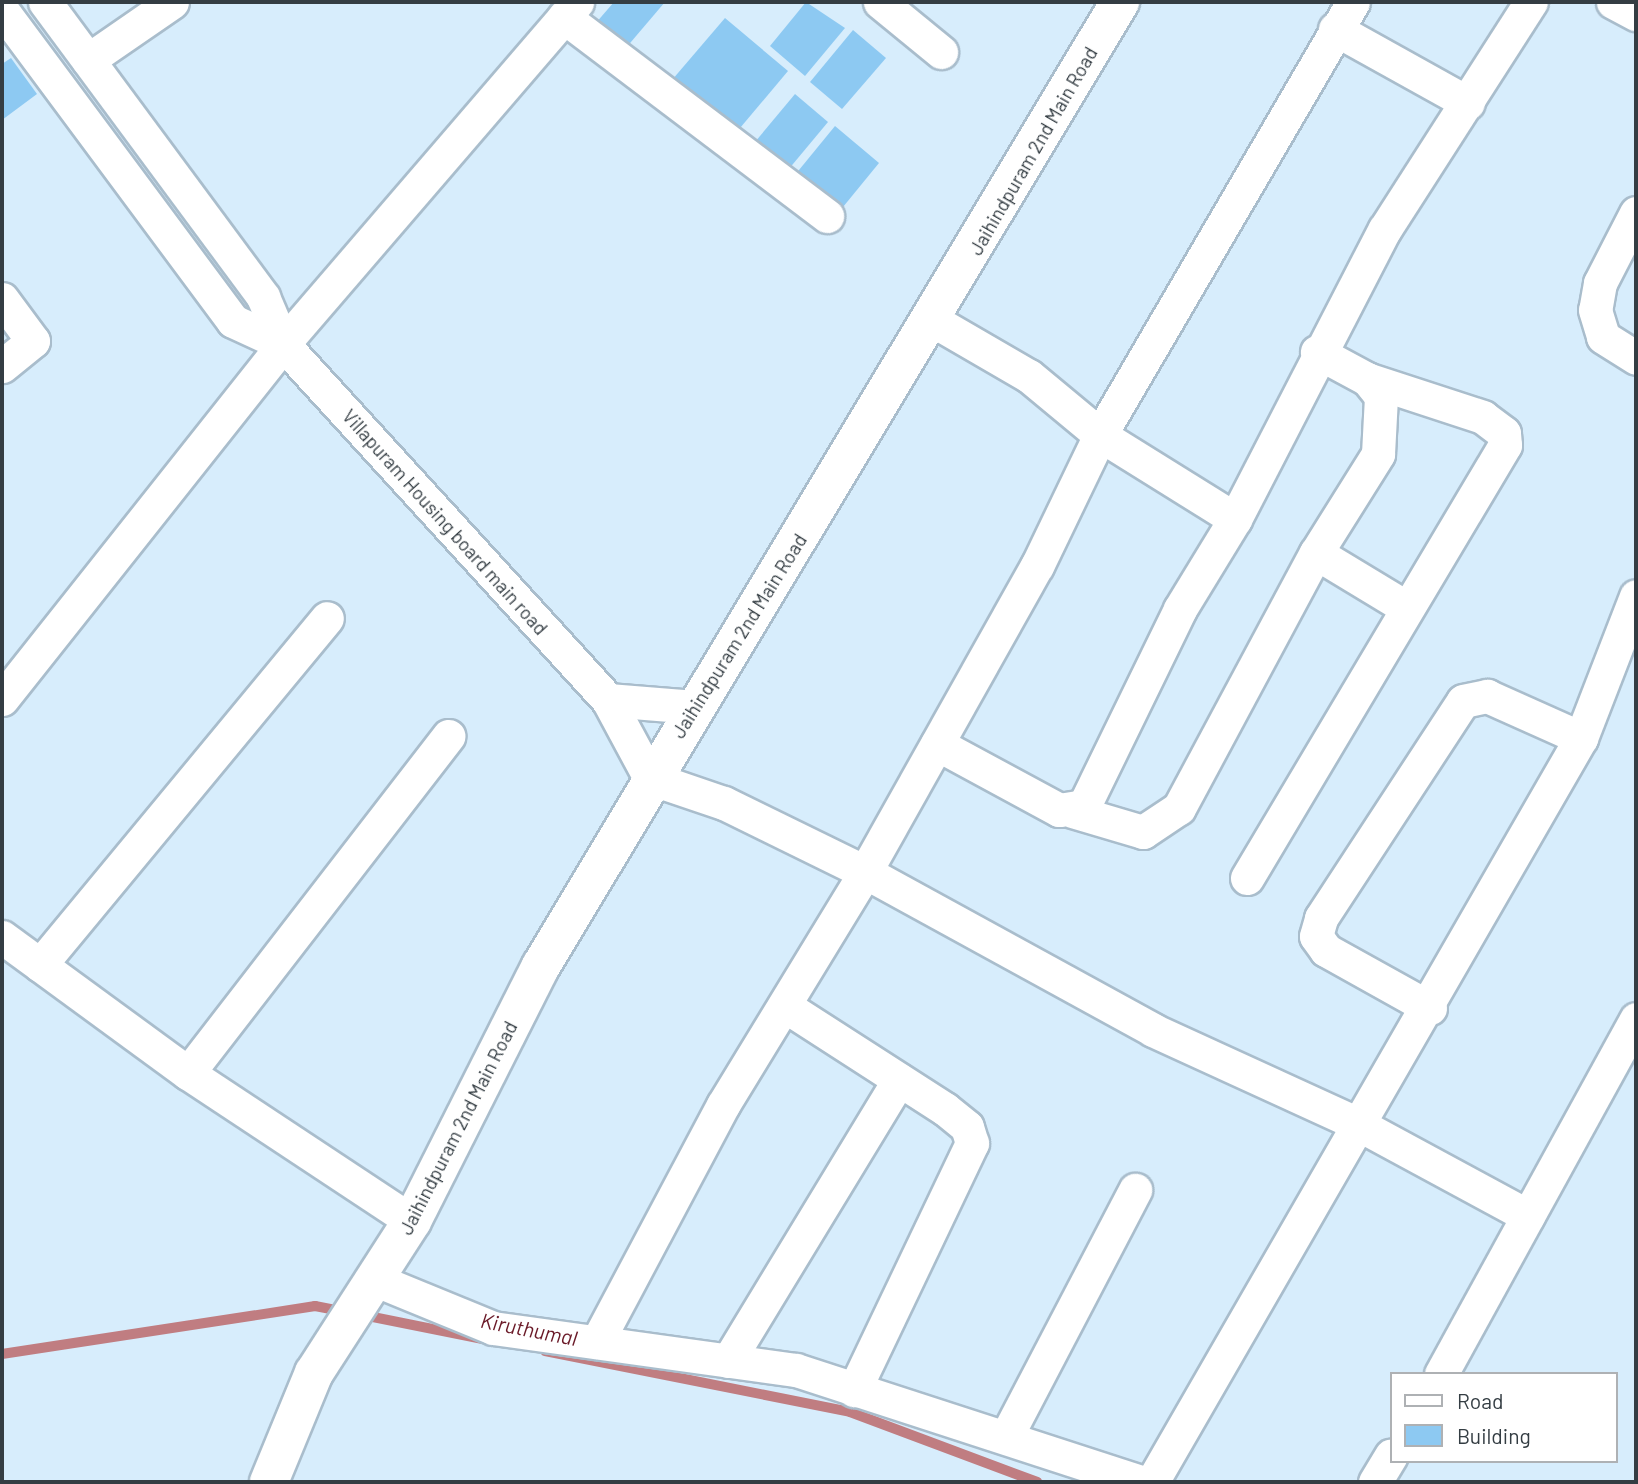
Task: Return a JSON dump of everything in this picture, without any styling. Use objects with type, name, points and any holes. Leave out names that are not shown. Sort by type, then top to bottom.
[{"type":"street","name":"Villapuram Housing board main road","points":[[45,2],[263,297],[283,344],[608,700],[650,778]]},
{"type":"street","points":[[88,60],[172,2]]},
{"type":"street","points":[[880,2],[941,52]]},
{"type":"street","name":"Jaihindpuram 2nd Main Road","points":[[269,1482],[314,1373],[412,1221],[541,966],[650,778],[934,321],[1119,2]]},
{"type":"street","points":[[597,1342],[637,1259],[865,872],[1037,566],[1100,435],[1238,205],[1335,29],[1353,2]]},
{"type":"street","points":[[1072,811],[1093,794],[1161,646],[1235,519],[1317,352],[1385,229],[1531,2]]},
{"type":"street","points":[[1613,2],[1636,14]]},
{"type":"street","points":[[2,699],[283,344],[571,9],[827,216]]},
{"type":"street","name":"Villapuram Housing board main road","points":[[2,10],[233,321],[283,344]]},
{"type":"street","points":[[1335,29],[1468,103]]},
{"type":"street","points":[[1636,213],[1600,283],[1595,310],[1604,337],[1636,358]]},
{"type":"street","points":[[2,299],[33,341],[2,366]]},
{"type":"street","points":[[934,321],[1029,376],[1100,435],[1235,519]]},
{"type":"street","points":[[1247,878],[1499,456],[1504,433],[1483,417],[1367,379],[1317,352]]},
{"type":"street","points":[[937,744],[1072,811],[1143,832],[1179,808],[1316,554],[1378,454],[1385,412],[1367,379]]},
{"type":"street","points":[[1316,554],[1407,608]]},
{"type":"street","points":[[1152,1482],[1358,1124],[1430,1008],[1581,738],[1636,596]]},
{"type":"street","points":[[40,965],[327,618]]},
{"type":"street","points":[[1430,1008],[1326,950],[1316,936],[1321,919],[1463,701],[1487,696],[1581,738]]},
{"type":"street","points":[[608,700],[695,707]]},
{"type":"street","points":[[188,1073],[448,736]]},
{"type":"street","points":[[650,778],[724,803],[865,872],[1153,1030],[1358,1124],[1528,1216]]},
{"type":"street","points":[[2,937],[188,1073],[412,1221]]},
{"type":"street","points":[[785,1006],[945,1109],[967,1128],[972,1143],[854,1390]]},
{"type":"street","points":[[1442,1372],[1636,1019]]},
{"type":"street","points":[[728,1361],[899,1080]]},
{"type":"street","points":[[1006,1437],[1135,1190]]},
{"type":"street","points":[[376,1280],[493,1328],[796,1370],[1141,1482]]},
{"type":"street","points":[[1375,1482],[1390,1457]]},
{"type":"building","points":[[614,2],[665,2],[625,49],[595,24]]},
{"type":"building","points":[[806,2],[845,28],[805,76],[770,46]]},
{"type":"building","points":[[725,18],[788,71],[735,134],[672,80]]},
{"type":"building","points":[[853,30],[886,58],[842,109],[810,82]]},
{"type":"building","points":[[11,58],[37,94],[2,120],[2,64]]},
{"type":"building","points":[[795,94],[828,122],[783,176],[750,148]]},
{"type":"building","points":[[835,126],[879,163],[834,218],[790,181]]},
{"type":"waterway","name":"Kiruthumal","points":[[2,1354],[315,1306],[345,1312]]},
{"type":"waterway","name":"Kiruthumal","points":[[363,1315],[482,1339]]},
{"type":"waterway","name":"Kiruthumal","points":[[545,1351],[850,1412],[1037,1482]]}]
